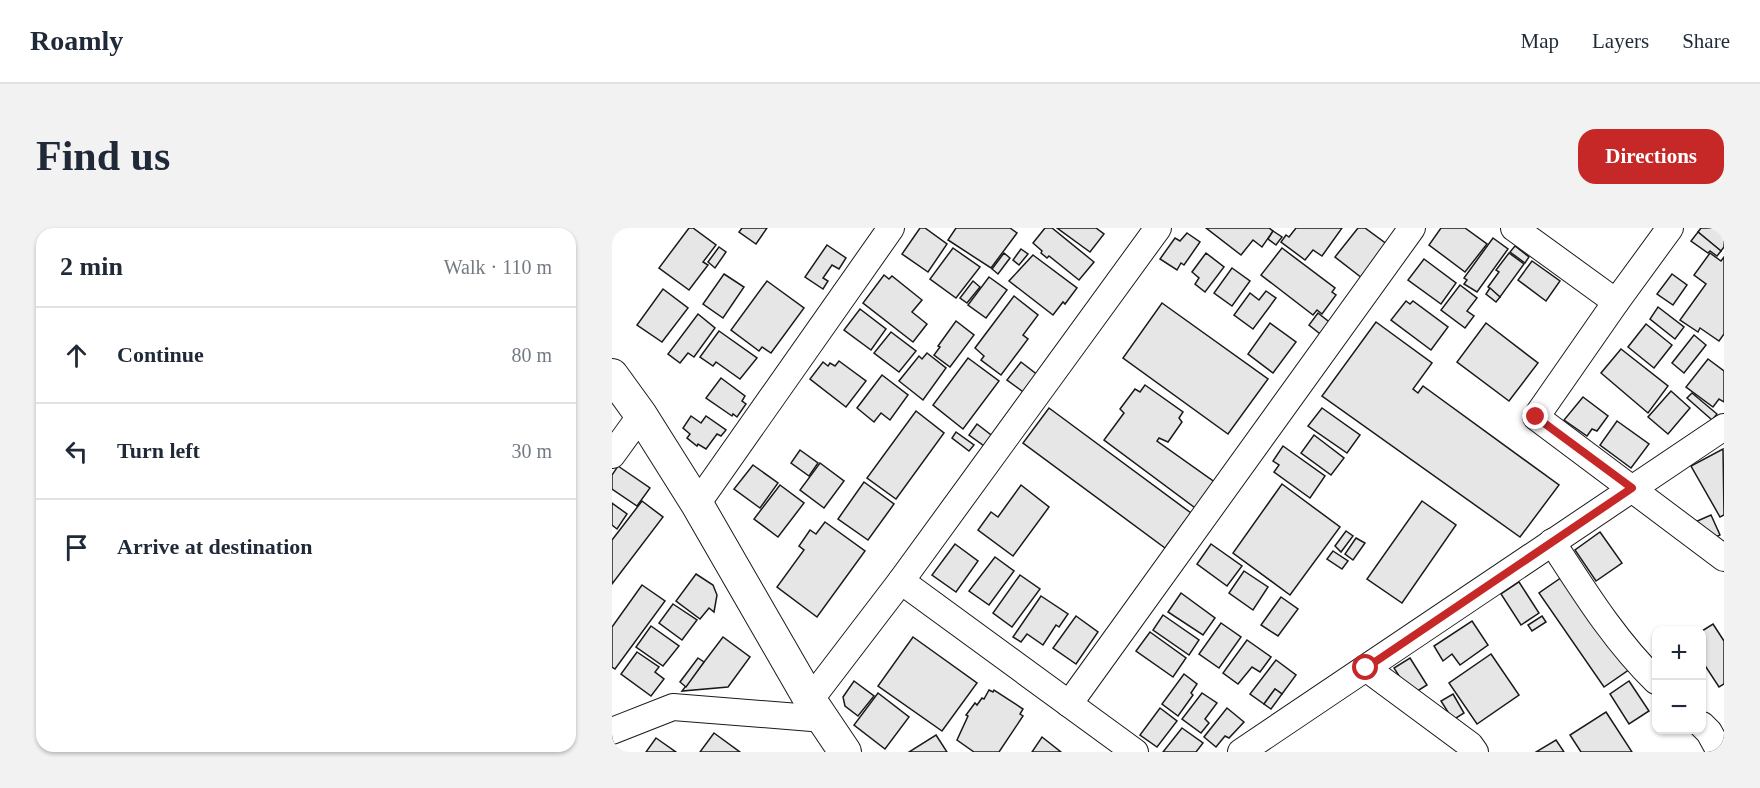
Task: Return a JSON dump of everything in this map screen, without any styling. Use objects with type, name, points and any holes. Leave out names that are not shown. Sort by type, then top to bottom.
[{"type":"street","points":[[817,710],[901,581],[1158,228]]},
{"type":"street","points":[[1069,704],[1412,228]]},
{"type":"street","points":[[1514,228],[1616,302]]},
{"type":"street","points":[[1670,228],[1536,417],[1724,558]]},
{"type":"street","points":[[697,504],[883,231]]},
{"type":"street","points":[[612,375],[641,415],[697,504],[817,710],[845,752]]},
{"type":"street","points":[[612,455],[641,415]]},
{"type":"street","points":[[1244,751],[1724,427]]},
{"type":"street","points":[[1552,542],[1597,612],[1634,659],[1655,680]]},
{"type":"street","points":[[901,581],[1135,752]]},
{"type":"street","points":[[1366,668],[1470,745],[1475,752]]},
{"type":"street","points":[[612,731],[673,706],[817,710]]},
{"type":"street","points":[[1706,729],[1720,752]]},
{"type":"building","points":[[689,228],[693,228],[716,245],[703,262],[708,265],[689,290],[659,268]]},
{"type":"building","points":[[742,228],[767,228],[756,244],[739,232]]},
{"type":"building","points":[[920,228],[925,228],[947,244],[928,272],[902,254]]},
{"type":"building","points":[[956,228],[1010,228],[1017,233],[991,268],[948,240]]},
{"type":"building","points":[[1045,228],[1052,228],[1094,262],[1079,280],[1049,256],[1047,258],[1033,243]]},
{"type":"building","points":[[1057,228],[1096,228],[1104,234],[1090,252]]},
{"type":"building","points":[[1206,228],[1269,228],[1273,231],[1262,247],[1253,240],[1241,255]]},
{"type":"building","points":[[1296,228],[1342,228],[1322,256],[1313,250],[1305,260],[1281,242],[1286,235],[1289,237]]},
{"type":"building","points":[[1358,228],[1365,228],[1388,245],[1362,278],[1335,257]]},
{"type":"building","points":[[1441,228],[1465,228],[1487,244],[1465,272],[1429,245]]},
{"type":"building","points":[[1701,228],[1724,228],[1724,247],[1721,251],[1698,232]]},
{"type":"building","points":[[1273,231],[1282,237],[1276,245],[1268,239]]},
{"type":"building","points":[[1698,232],[1721,251],[1717,256],[1710,251],[1708,253],[1691,241]]},
{"type":"building","points":[[1187,233],[1200,242],[1184,265],[1181,263],[1177,270],[1160,259],[1175,238],[1180,241]]},
{"type":"building","points":[[1493,238],[1508,249],[1477,292],[1464,284],[1467,280],[1464,278]]},
{"type":"building","points":[[827,245],[846,258],[839,269],[832,265],[823,278],[828,281],[823,289],[805,277]]},
{"type":"building","points":[[1515,246],[1529,257],[1525,263],[1510,252]]},
{"type":"building","points":[[719,247],[726,252],[715,268],[708,262]]},
{"type":"building","points":[[953,248],[980,267],[956,298],[930,279]]},
{"type":"building","points":[[1282,248],[1335,288],[1332,292],[1336,295],[1322,314],[1317,310],[1313,315],[1261,275]]},
{"type":"building","points":[[1021,249],[1028,254],[1019,265],[1013,260]]},
{"type":"building","points":[[1004,253],[1010,258],[998,274],[992,269]]},
{"type":"building","points":[[1206,253],[1224,267],[1205,292],[1195,284],[1199,278],[1192,272]]},
{"type":"building","points":[[1509,253],[1524,264],[1500,297],[1488,287],[1499,272],[1496,270]]},
{"type":"building","points":[[1710,253],[1721,261],[1724,257],[1724,334],[1719,341],[1700,328],[1698,332],[1680,320],[1706,284],[1694,275]]},
{"type":"building","points":[[1033,255],[1077,288],[1053,315],[1009,281]]},
{"type":"building","points":[[1424,259],[1456,283],[1441,304],[1408,280]]},
{"type":"building","points":[[1532,261],[1560,281],[1546,301],[1518,280]]},
{"type":"building","points":[[1232,268],[1250,281],[1232,306],[1214,293]]},
{"type":"building","points":[[724,274],[744,287],[723,318],[703,304]]},
{"type":"building","points":[[1672,274],[1687,285],[1673,305],[1657,294]]},
{"type":"building","points":[[884,275],[889,279],[892,276],[922,300],[912,312],[927,324],[913,342],[863,303]]},
{"type":"building","points":[[989,277],[1007,290],[986,318],[968,305]]},
{"type":"building","points":[[767,281],[804,308],[771,353],[762,347],[759,351],[731,330]]},
{"type":"building","points":[[973,281],[980,287],[967,303],[960,298]]},
{"type":"building","points":[[1460,285],[1477,298],[1467,311],[1474,316],[1465,328],[1441,310]]},
{"type":"building","points":[[1490,288],[1500,297],[1496,302],[1486,294]]},
{"type":"building","points":[[663,289],[688,308],[662,342],[637,325]]},
{"type":"building","points":[[1266,291],[1276,298],[1253,329],[1234,315],[1250,293],[1259,300]]},
{"type":"building","points":[[1014,296],[1038,315],[1023,335],[1028,339],[1001,375],[981,360],[984,356],[975,348]]},
{"type":"building","points":[[1406,301],[1410,304],[1413,301],[1448,327],[1431,350],[1391,320]]},
{"type":"building","points":[[1162,303],[1268,379],[1228,434],[1123,358]]},
{"type":"building","points":[[1658,307],[1684,327],[1675,339],[1650,319]]},
{"type":"building","points":[[860,309],[886,329],[871,350],[844,330]]},
{"type":"building","points":[[1318,313],[1333,325],[1324,337],[1309,325]]},
{"type":"building","points":[[698,314],[715,328],[694,357],[688,353],[680,363],[668,354]]},
{"type":"building","points":[[956,321],[974,335],[950,367],[934,355]]},
{"type":"building","points":[[1376,322],[1432,363],[1413,389],[1418,393],[1423,386],[1559,485],[1520,537],[1322,396]]},
{"type":"building","points":[[1270,323],[1296,342],[1273,373],[1248,354]]},
{"type":"building","points":[[1486,323],[1538,363],[1509,401],[1457,362]]},
{"type":"building","points":[[1646,324],[1672,345],[1654,368],[1628,347]]},
{"type":"building","points":[[719,331],[757,358],[740,379],[716,362],[713,366],[700,357]]},
{"type":"building","points":[[891,332],[916,351],[899,372],[874,353]]},
{"type":"building","points":[[1694,335],[1706,345],[1684,373],[1672,363]]},
{"type":"building","points":[[1621,349],[1668,386],[1648,413],[1601,373]]},
{"type":"building","points":[[927,353],[946,368],[923,400],[899,381],[919,356],[922,359]]},
{"type":"building","points":[[968,358],[999,381],[963,429],[933,405]]},
{"type":"building","points":[[1708,359],[1724,371],[1724,402],[1719,399],[1713,407],[1686,387]]},
{"type":"building","points":[[839,361],[866,381],[846,407],[810,379],[823,362],[828,366],[830,363],[835,366]]},
{"type":"building","points":[[1021,362],[1039,376],[1026,394],[1007,380]]},
{"type":"building","points":[[882,375],[908,395],[890,420],[881,413],[874,422],[857,408]]},
{"type":"building","points":[[721,378],[745,396],[742,401],[746,404],[737,417],[706,398]]},
{"type":"building","points":[[1145,385],[1183,412],[1179,418],[1182,422],[1168,442],[1159,438],[1157,441],[1216,483],[1198,510],[1104,440],[1124,413],[1120,409],[1135,389],[1140,392]]},
{"type":"building","points":[[1671,391],[1690,408],[1668,434],[1648,417]]},
{"type":"building","points":[[1692,393],[1717,414],[1712,420],[1687,398]]},
{"type":"building","points":[[1583,397],[1608,416],[1597,431],[1592,429],[1587,436],[1564,420]]},
{"type":"building","points":[[1049,408],[1191,513],[1165,548],[1023,443]]},
{"type":"building","points":[[1322,408],[1360,435],[1347,453],[1308,426]]},
{"type":"building","points":[[916,411],[944,433],[896,499],[867,478]]},
{"type":"building","points":[[691,416],[701,423],[706,416],[726,430],[721,436],[717,434],[706,449],[698,444],[697,446],[687,438],[690,434],[683,428]]},
{"type":"building","points":[[1617,421],[1649,444],[1631,468],[1600,445]]},
{"type":"building","points":[[977,424],[995,438],[987,448],[969,435]]},
{"type":"building","points":[[956,432],[974,445],[969,451],[952,438]]},
{"type":"building","points":[[1314,435],[1344,458],[1331,475],[1301,453]]},
{"type":"building","points":[[1283,446],[1325,476],[1310,498],[1274,472],[1279,465],[1273,461]]},
{"type":"building","points":[[1723,449],[1724,515],[1720,517],[1691,466]]},
{"type":"building","points":[[800,450],[818,463],[809,476],[791,463]]},
{"type":"building","points":[[820,463],[844,481],[824,508],[800,490]]},
{"type":"building","points":[[753,465],[778,483],[760,508],[734,489]]},
{"type":"building","points":[[618,466],[650,488],[637,506],[612,489],[612,475]]},
{"type":"building","points":[[864,482],[894,504],[868,540],[838,519]]},
{"type":"building","points":[[1282,484],[1340,527],[1290,595],[1233,553]]},
{"type":"building","points":[[780,485],[804,503],[778,537],[754,519]]},
{"type":"building","points":[[1021,485],[1049,507],[1013,556],[978,530],[991,512],[998,517]]},
{"type":"building","points":[[642,501],[663,517],[612,584],[612,540]]},
{"type":"building","points":[[1422,501],[1456,525],[1402,603],[1367,579]]},
{"type":"building","points":[[612,503],[627,514],[617,529],[612,525]]},
{"type":"building","points":[[1711,515],[1720,535],[1712,539],[1695,522]]},
{"type":"building","points":[[825,522],[865,551],[817,617],[777,587],[804,550],[799,546],[810,530],[816,534]]},
{"type":"building","points":[[1346,531],[1353,536],[1341,552],[1335,546]]},
{"type":"building","points":[[1600,532],[1622,563],[1596,581],[1575,550]]},
{"type":"building","points":[[1356,538],[1365,543],[1353,560],[1345,554]]},
{"type":"building","points":[[955,544],[978,561],[956,592],[932,575]]},
{"type":"building","points":[[1211,544],[1242,566],[1227,586],[1197,564]]},
{"type":"building","points":[[1333,551],[1348,561],[1342,569],[1327,559]]},
{"type":"building","points":[[995,557],[1014,571],[989,605],[969,591]]},
{"type":"building","points":[[1244,571],[1268,587],[1253,610],[1229,593]]},
{"type":"building","points":[[696,574],[713,585],[717,595],[714,612],[709,608],[700,619],[676,601]]},
{"type":"building","points":[[1020,575],[1040,589],[1012,627],[993,613]]},
{"type":"building","points":[[1565,575],[1630,669],[1604,687],[1539,593]]},
{"type":"building","points":[[1519,582],[1539,613],[1521,625],[1501,594]]},
{"type":"building","points":[[642,585],[665,601],[615,669],[612,667],[612,627]]},
{"type":"building","points":[[1181,593],[1215,618],[1203,635],[1168,612]]},
{"type":"building","points":[[1041,596],[1068,614],[1059,627],[1056,625],[1043,645],[1027,634],[1021,642],[1013,637]]},
{"type":"building","points":[[1281,597],[1298,609],[1278,636],[1261,625]]},
{"type":"building","points":[[673,604],[697,620],[682,640],[659,623]]},
{"type":"building","points":[[1163,615],[1199,640],[1189,655],[1153,630]]},
{"type":"building","points":[[1076,616],[1098,632],[1076,664],[1053,648]]},
{"type":"building","points":[[1542,616],[1546,622],[1532,631],[1528,625]]},
{"type":"building","points":[[1472,621],[1488,645],[1460,665],[1452,654],[1443,661],[1434,646]]},
{"type":"building","points":[[1221,623],[1241,637],[1219,668],[1199,654]]},
{"type":"building","points":[[1713,624],[1724,641],[1724,684],[1719,687],[1706,667],[1706,628]]},
{"type":"building","points":[[651,626],[679,646],[663,666],[636,647]]},
{"type":"building","points":[[1150,632],[1186,658],[1173,677],[1136,651]]},
{"type":"building","points":[[723,637],[750,657],[728,687],[682,691]]},
{"type":"building","points":[[913,637],[977,683],[942,731],[878,686]]},
{"type":"building","points":[[1247,640],[1271,657],[1260,672],[1252,667],[1238,684],[1223,673]]},
{"type":"building","points":[[637,652],[659,667],[655,672],[664,679],[651,696],[621,674]]},
{"type":"building","points":[[1491,654],[1519,695],[1477,724],[1449,683]]},
{"type":"building","points":[[698,658],[704,662],[686,687],[680,682]]},
{"type":"building","points":[[1410,658],[1427,685],[1411,695],[1394,668]]},
{"type":"building","points":[[1276,660],[1296,675],[1282,694],[1275,689],[1264,704],[1250,694]]},
{"type":"building","points":[[1184,674],[1197,684],[1191,693],[1193,695],[1178,716],[1162,704]]},
{"type":"building","points":[[854,681],[874,696],[858,716],[845,706],[843,697]]},
{"type":"building","points":[[1629,681],[1649,711],[1629,724],[1610,694]]},
{"type":"building","points":[[1275,689],[1282,694],[1271,709],[1264,704]]},
{"type":"building","points":[[989,690],[993,692],[994,690],[1023,709],[1020,714],[1023,716],[999,752],[974,752],[957,740],[968,716],[966,715],[975,703],[977,705],[982,698],[984,699]]},
{"type":"building","points":[[878,693],[909,717],[885,749],[854,725]]},
{"type":"building","points":[[1202,693],[1217,703],[1205,719],[1209,723],[1201,733],[1182,719]]},
{"type":"building","points":[[1453,694],[1464,713],[1453,720],[1441,701]]},
{"type":"building","points":[[1160,708],[1177,721],[1157,747],[1140,735]]},
{"type":"building","points":[[1227,708],[1244,722],[1229,738],[1225,736],[1216,747],[1204,737]]},
{"type":"building","points":[[1606,712],[1632,752],[1581,752],[1570,735]]},
{"type":"building","points":[[1182,728],[1203,743],[1196,752],[1163,752]]},
{"type":"building","points":[[714,733],[740,752],[700,752]]},
{"type":"building","points":[[936,735],[947,752],[909,752]]},
{"type":"building","points":[[1042,737],[1061,752],[1032,752]]},
{"type":"building","points":[[656,738],[676,752],[646,752]]},
{"type":"building","points":[[1556,740],[1564,752],[1536,752]]},
{"type":"route","points":[[1366,668],[1632,488],[1536,417]]}]
